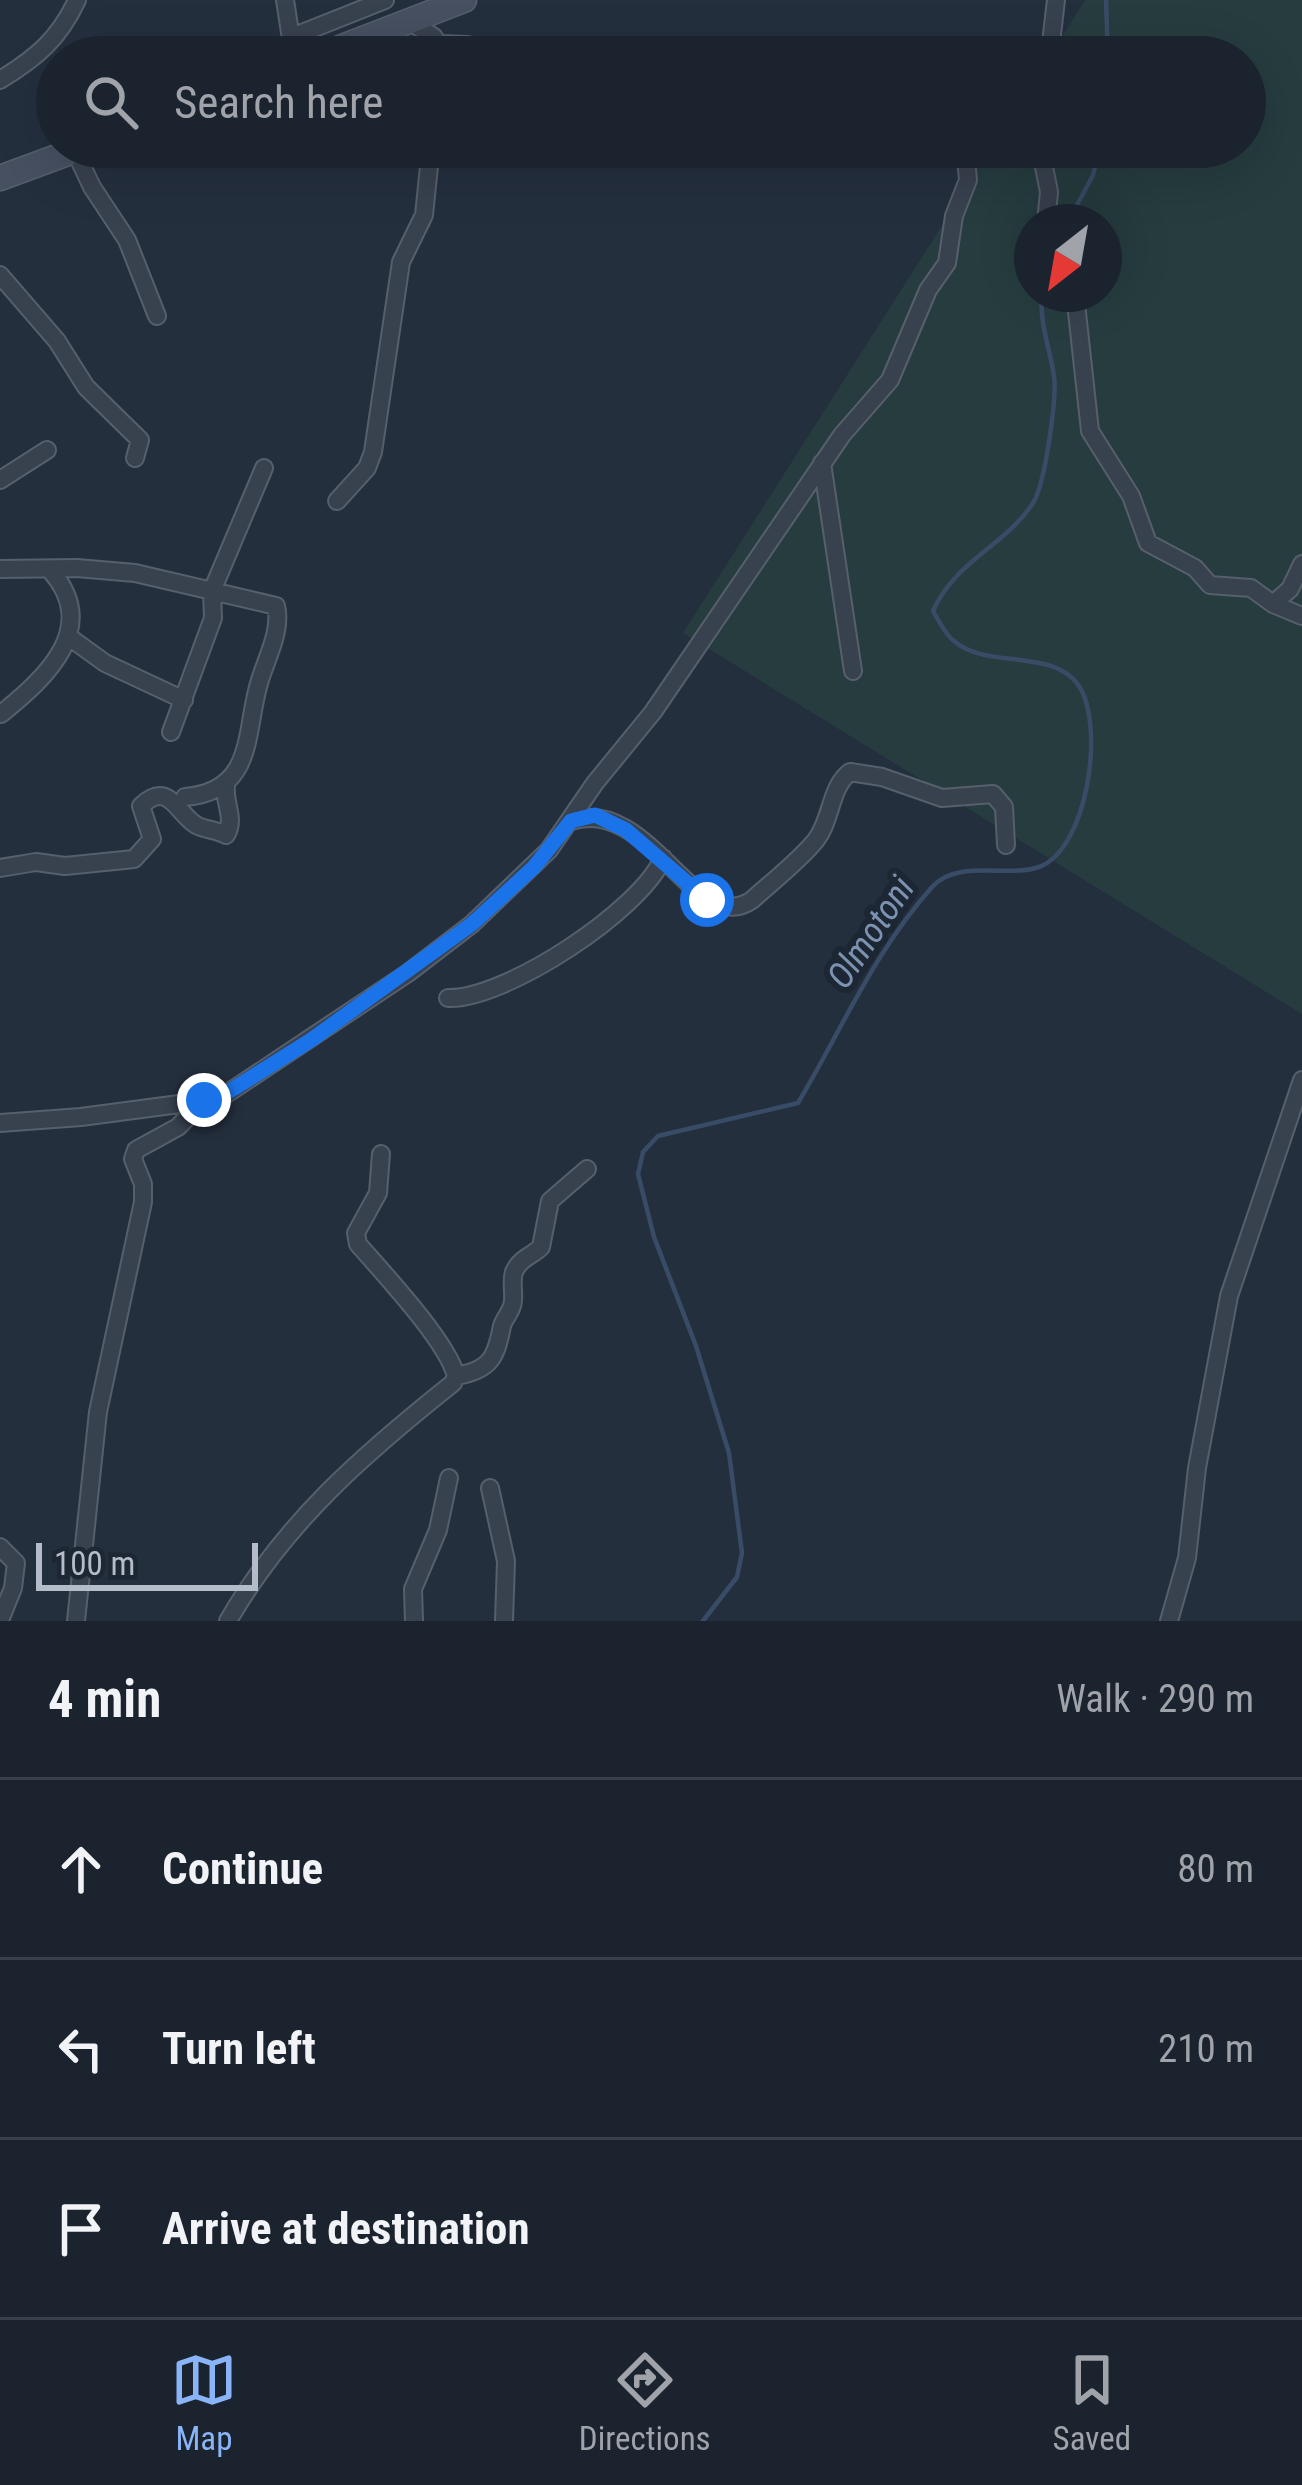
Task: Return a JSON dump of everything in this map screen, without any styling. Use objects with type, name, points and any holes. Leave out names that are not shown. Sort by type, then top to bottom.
[{"type":"street","points":[[55,36],[77,0]]},
{"type":"street","points":[[285,0],[291,36]]},
{"type":"street","points":[[297,36],[385,0]]},
{"type":"street","points":[[375,36],[464,0]]},
{"type":"street","points":[[1053,36],[1056,0]]},
{"type":"street","points":[[412,23],[426,36]]},
{"type":"street","points":[[0,80],[36,55]]},
{"type":"street","points":[[0,178],[36,165]]},
{"type":"street","points":[[86,168],[92,187],[127,240],[158,316]]},
{"type":"street","points":[[338,501],[368,468],[374,452],[401,262],[424,215],[429,168]]},
{"type":"street","points":[[0,1123],[81,1117],[225,1094],[424,961],[534,867],[653,712],[822,463],[890,380],[928,290],[947,263],[967,168]]},
{"type":"street","points":[[1044,168],[1048,204]]},
{"type":"street","points":[[0,275],[57,341],[86,387],[140,440],[135,458]]},
{"type":"street","points":[[1077,312],[1090,430],[1131,496],[1148,543],[1195,568],[1210,585],[1251,589],[1302,616]]},
{"type":"street","points":[[0,480],[47,450]]},
{"type":"street","points":[[822,463],[854,671]]},
{"type":"street","points":[[171,732],[213,618],[212,591],[264,468]]},
{"type":"street","points":[[1273,604],[1290,589],[1302,564]]},
{"type":"street","points":[[0,569],[135,573],[267,602],[279,612],[259,682],[248,751],[227,781],[224,795],[232,822],[226,835],[214,827],[195,825],[182,806],[167,797],[152,798],[141,804],[152,839],[134,860],[64,866],[36,862],[0,868]]},
{"type":"street","points":[[1,714],[41,677],[69,637],[74,616],[62,585],[50,570]]},
{"type":"street","points":[[69,637],[105,663],[184,700]]},
{"type":"street","points":[[571,821],[589,815],[602,817],[663,858],[707,900],[728,909],[742,907],[811,845],[830,814],[840,780],[856,771],[941,798],[993,794],[1004,806],[1006,844]]},
{"type":"street","points":[[185,796],[201,795],[227,781]]},
{"type":"street","points":[[448,998],[478,996],[500,987],[590,933],[651,879],[663,858]]},
{"type":"street","points":[[1169,1621],[1187,1558],[1197,1468],[1229,1297],[1302,1080]]},
{"type":"street","points":[[76,1621],[98,1412],[143,1202],[133,1159],[136,1150],[178,1127],[204,1100]]},
{"type":"street","points":[[229,1621],[248,1587],[303,1515],[368,1450],[456,1376],[420,1320],[358,1244],[356,1233],[378,1192],[381,1154]]},
{"type":"street","points":[[456,1376],[474,1371],[495,1355],[513,1305],[513,1274],[524,1258],[541,1247],[550,1201],[587,1169]]},
{"type":"street","points":[[414,1621],[412,1589],[437,1530],[449,1478]]},
{"type":"street","points":[[490,1488],[506,1561],[504,1621]]},
{"type":"street","points":[[0,1546],[16,1563],[17,1574],[0,1620]]},
{"type":"green space","points":[[1085,0],[1302,0],[1302,1014],[683,633],[979,168],[1266,168],[1266,36],[1062,36]]},
{"type":"waterway","name":"Olmotoni","points":[[1106,0],[1107,36]]},
{"type":"waterway","name":"Olmotoni","points":[[1078,204],[1095,168]]},
{"type":"waterway","name":"Olmotoni","points":[[703,1621],[737,1577],[742,1553],[729,1453],[696,1346],[654,1237],[638,1174],[643,1152],[658,1136],[798,1103],[876,963],[933,886],[956,873],[1039,867],[1056,856],[1070,837],[1091,756],[1087,705],[1079,686],[1053,667],[968,650],[950,638],[933,611],[954,579],[1022,518],[1037,493],[1049,441],[1054,387],[1042,312]]},
{"type":"route","points":[[204,1100],[225,1094],[311,1040],[472,924],[534,867],[571,821],[595,815],[626,830],[669,862],[707,900]]}]
